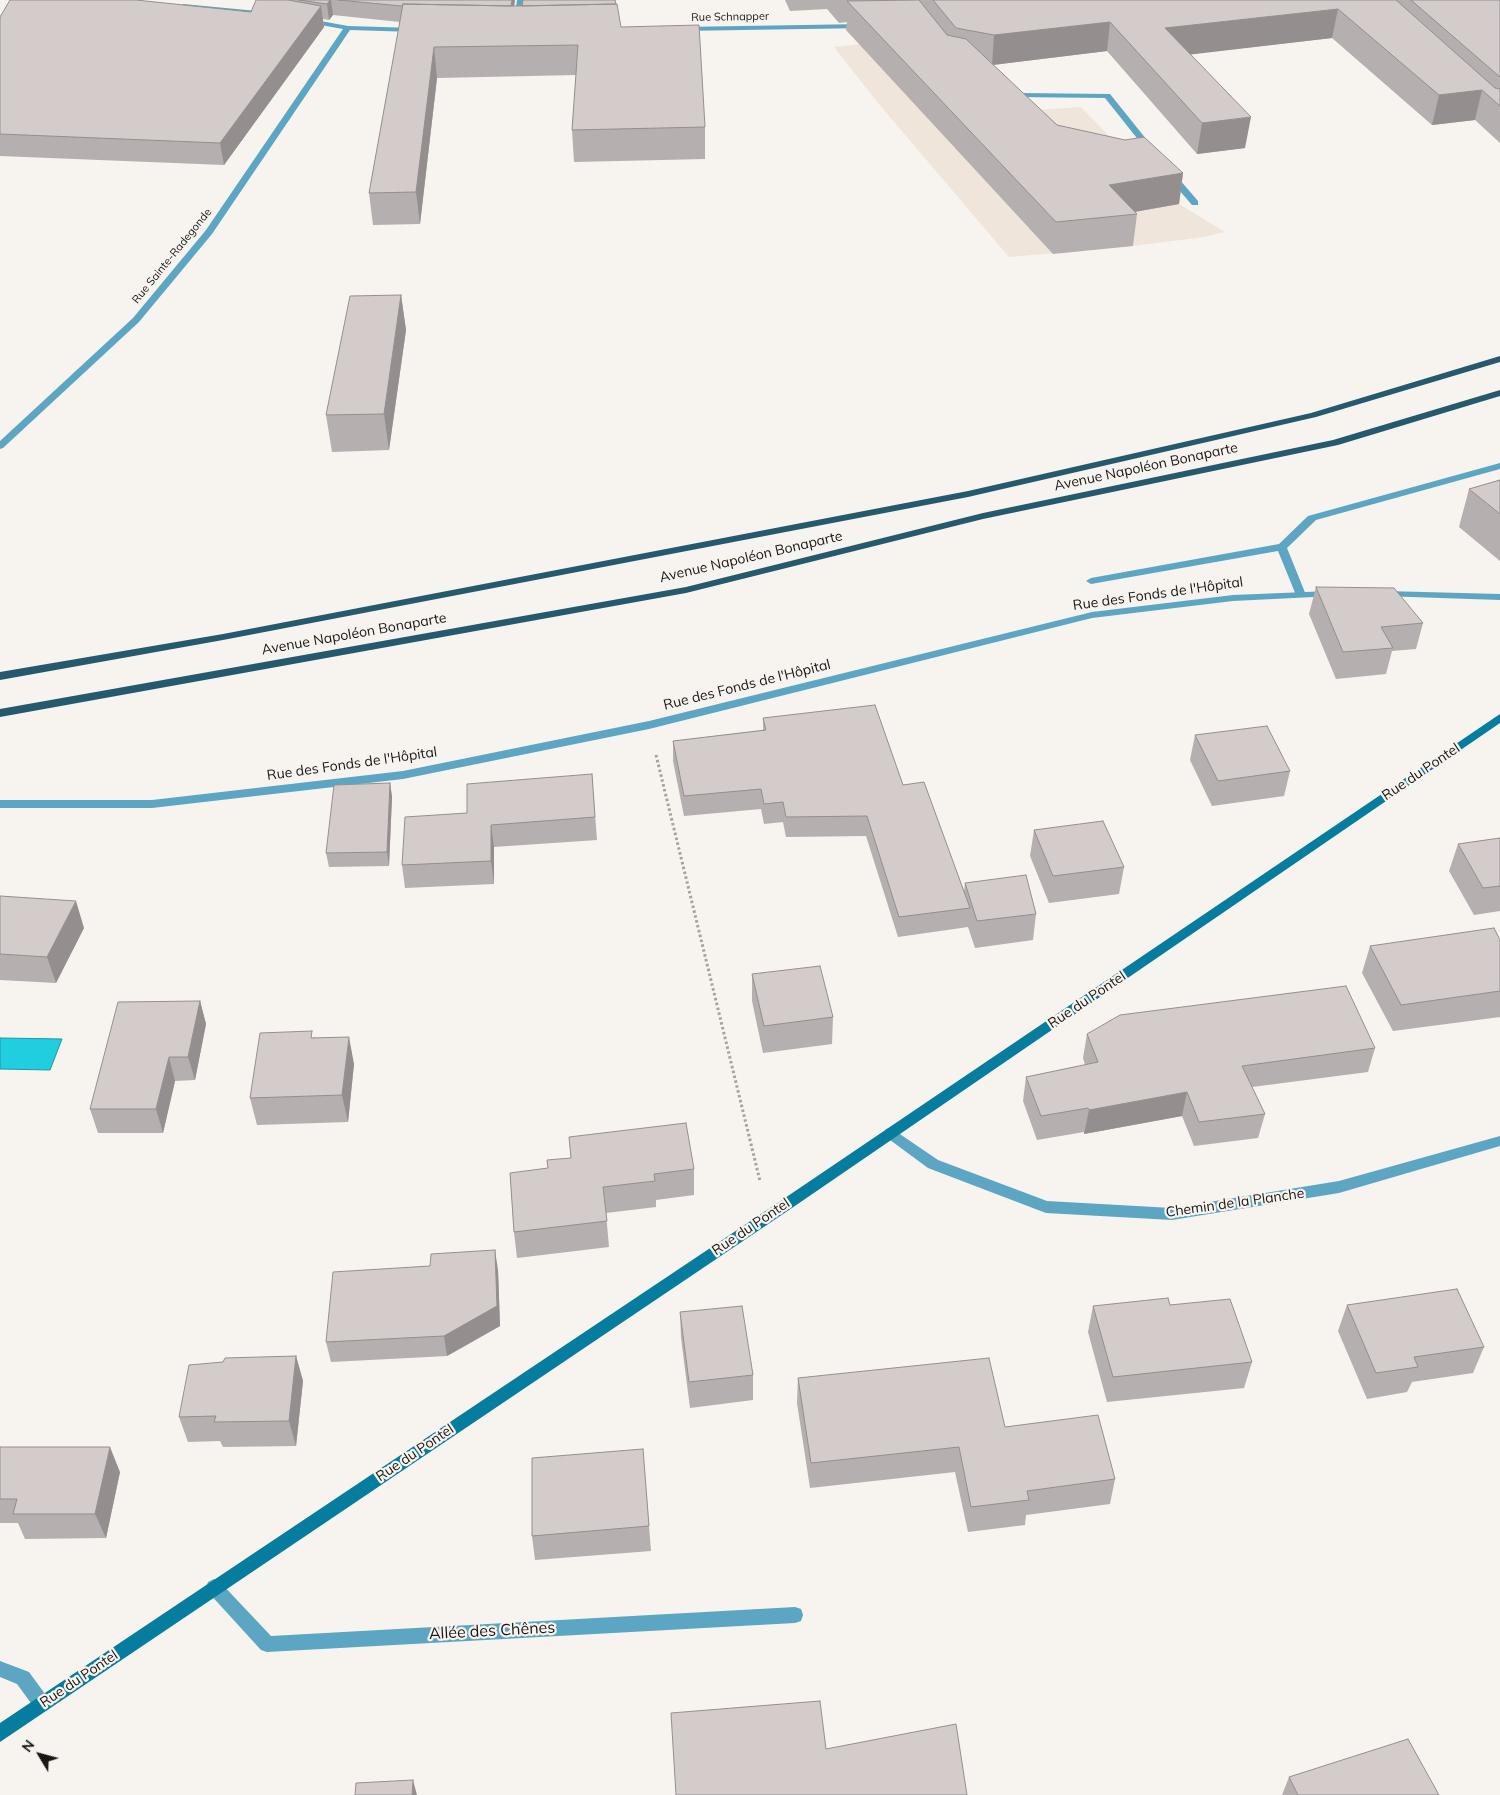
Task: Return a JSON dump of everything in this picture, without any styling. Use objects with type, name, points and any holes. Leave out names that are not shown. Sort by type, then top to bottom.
[{"type":"main road","name":"Avenue Napoléon Bonaparte","points":[[0,676],[223,637],[968,494],[1313,415],[1500,359]]},
{"type":"main road","name":"Avenue Napoléon Bonaparte","points":[[0,713],[686,590],[983,516],[1335,443],[1500,393]]},
{"type":"main road","name":"Rue du Pontel","points":[[0,1733],[214,1587],[784,1206],[1500,718]]},
{"type":"street","points":[[516,32],[521,0]]},
{"type":"street","points":[[180,5],[278,15]]},
{"type":"street","points":[[296,18],[348,28],[419,30]]},
{"type":"street","name":"Rue Schnapper","points":[[673,29],[871,26]]},
{"type":"street","name":"Rue Sainte-Radegonde","points":[[0,446],[136,320],[209,232],[348,28]]},
{"type":"street","points":[[1003,82],[1016,95],[1107,96],[1159,159]]},
{"type":"street","points":[[1164,166],[1194,203]]},
{"type":"street","points":[[1091,581],[1282,547],[1312,518],[1500,466]]},
{"type":"street","points":[[1282,547],[1301,595]]},
{"type":"street","name":"Rue des Fonds de l'Hôpital","points":[[0,804],[152,804],[403,775],[649,725],[1092,615],[1233,598],[1339,593]]},
{"type":"street","points":[[1377,594],[1500,597]]},
{"type":"street","name":"Chemin de la Planche","points":[[891,1133],[933,1164],[1046,1208],[1172,1214],[1339,1187],[1500,1141]]},
{"type":"street","name":"Allée des Chênes","points":[[214,1587],[267,1644],[795,1615]]},
{"type":"street","points":[[0,1668],[23,1678],[42,1704]]},
{"type":"path","points":[[649,725],[760,1182],[784,1206]]},
{"type":"shaded area","points":[[900,40],[1008,112],[1081,107],[1140,168],[1179,204],[1225,232],[1204,237],[1133,246],[1009,257],[878,103],[834,47]]},
{"type":"water","points":[[0,1038],[62,1039],[50,1070],[0,1069]]},
{"type":"building","points":[[10,0],[136,0],[251,12],[256,0],[288,0],[321,6],[220,143],[0,134],[0,17]]},
{"type":"building","points":[[299,0],[330,0],[327,4]]},
{"type":"building","points":[[338,0],[512,0],[511,6],[403,4],[402,6]]},
{"type":"building","points":[[523,0],[615,0],[616,4],[522,6]]},
{"type":"building","points":[[919,0],[947,35],[966,39],[1057,125],[1125,140],[1144,137],[1183,173],[1109,185],[1137,214],[1056,222],[847,1]]},
{"type":"building","points":[[933,0],[1396,0],[1495,88],[1500,89],[1500,106],[1482,90],[1439,95],[1338,9],[1165,28],[1251,117],[1202,123],[1110,22],[994,35],[956,28]]},
{"type":"building","points":[[1411,0],[1500,0],[1500,77]]},
{"type":"building","points":[[403,4],[514,6],[617,4],[621,27],[699,25],[705,127],[572,130],[578,45],[434,47],[416,192],[369,193]]},
{"type":"building","points":[[401,295],[384,414],[326,415],[350,296]]},
{"type":"building","points":[[1500,480],[1500,514],[1469,489]]},
{"type":"building","points":[[1316,587],[1394,588],[1423,623],[1381,627],[1393,648],[1343,652]]},
{"type":"building","points":[[875,705],[903,785],[924,782],[970,908],[899,917],[867,816],[786,817],[783,802],[764,804],[761,789],[684,796],[673,741],[766,730],[763,718]]},
{"type":"building","points":[[1267,726],[1290,771],[1218,781],[1195,735]]},
{"type":"building","points":[[592,774],[595,817],[491,825],[491,861],[402,865],[405,817],[467,813],[467,784]]},
{"type":"building","points":[[390,783],[387,852],[326,853],[334,785]]},
{"type":"building","points":[[1103,821],[1124,867],[1053,876],[1034,830]]},
{"type":"building","points":[[1500,838],[1500,886],[1483,888],[1458,844]]},
{"type":"building","points":[[1026,875],[1036,914],[977,921],[965,883]]},
{"type":"building","points":[[0,896],[76,901],[47,957],[0,954]]},
{"type":"building","points":[[1494,928],[1500,940],[1500,991],[1401,1005],[1370,946]]},
{"type":"building","points":[[820,966],[833,1017],[764,1026],[752,974]]},
{"type":"building","points":[[1346,986],[1375,1048],[1242,1066],[1265,1114],[1199,1122],[1187,1092],[1089,1110],[1088,1108],[1041,1116],[1026,1077],[1098,1062],[1087,1034],[1120,1015]]},
{"type":"building","points":[[200,1001],[188,1057],[169,1057],[156,1109],[90,1109],[118,1002]]},
{"type":"building","points":[[312,1031],[311,1038],[349,1037],[342,1095],[250,1098],[260,1033]]},
{"type":"building","points":[[686,1123],[694,1169],[654,1174],[655,1181],[603,1187],[607,1221],[514,1232],[510,1173],[548,1168],[547,1160],[571,1158],[569,1137]]},
{"type":"building","points":[[495,1250],[497,1306],[444,1336],[326,1342],[333,1272],[430,1266],[431,1254]]},
{"type":"building","points":[[1457,1289],[1484,1347],[1414,1357],[1418,1367],[1376,1373],[1347,1305]]},
{"type":"building","points":[[1168,1298],[1170,1305],[1230,1299],[1252,1362],[1113,1377],[1093,1306]]},
{"type":"building","points":[[742,1306],[753,1375],[689,1382],[680,1312]]},
{"type":"building","points":[[296,1356],[289,1421],[214,1422],[216,1416],[179,1417],[189,1365],[223,1362],[225,1358]]},
{"type":"building","points":[[989,1358],[1005,1427],[1098,1415],[1115,1479],[1027,1491],[1029,1500],[971,1507],[959,1447],[811,1463],[798,1378]]},
{"type":"building","points":[[0,1447],[110,1447],[95,1514],[13,1514],[17,1499],[0,1499]]},
{"type":"building","points":[[643,1449],[649,1526],[532,1536],[532,1458]]},
{"type":"building","points":[[820,1701],[826,1749],[956,1724],[967,1795],[676,1795],[671,1713]]},
{"type":"building","points":[[1408,1739],[1439,1795],[1298,1795],[1289,1777]]},
{"type":"building","points":[[413,1780],[412,1795],[355,1795],[356,1783]]}]
